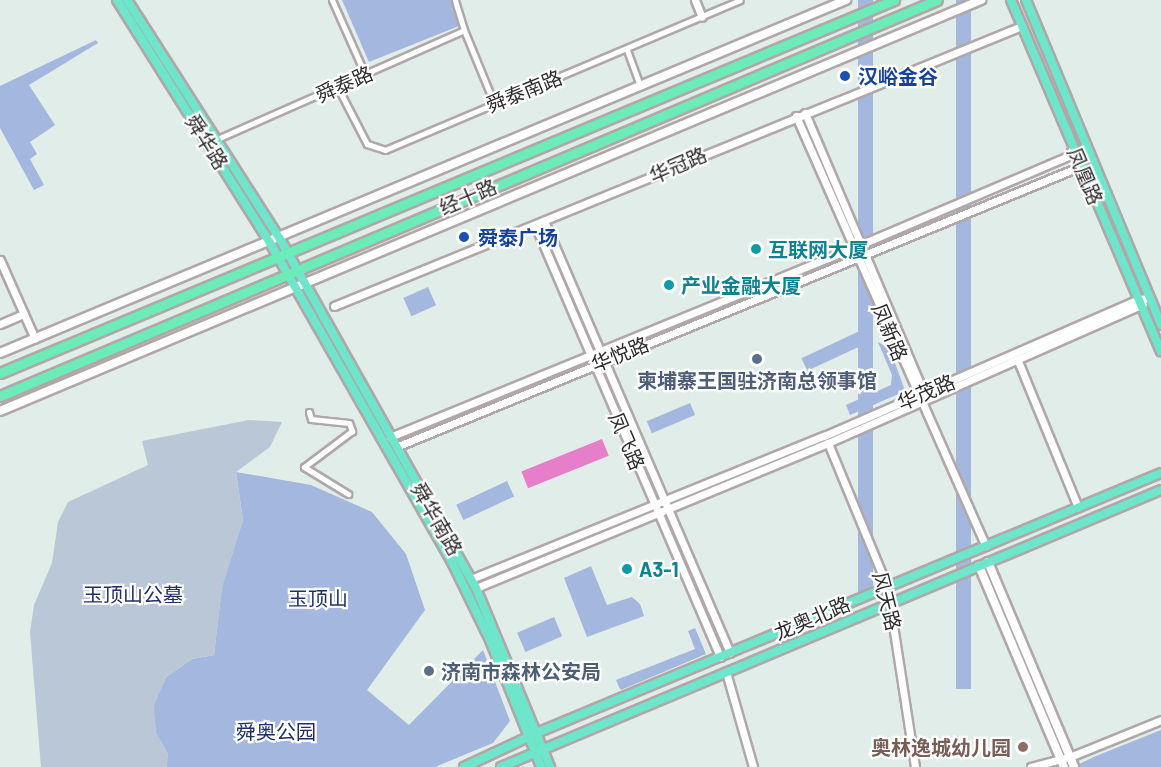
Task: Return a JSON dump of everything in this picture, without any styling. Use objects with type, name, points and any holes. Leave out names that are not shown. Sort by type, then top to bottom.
[{"type":"highway","name":"经十路","points":[[0,373],[287,251],[894,0]]},
{"type":"highway","name":"经十路","points":[[0,396],[937,0]]},
{"type":"main road","name":"舜华路","points":[[117,0],[270,243],[292,286]]},
{"type":"main road","name":"舜华路","points":[[127,0],[280,239],[303,282]]},
{"type":"main road","name":"经十路","points":[[270,243],[846,0]]},
{"type":"main road","name":"经十路","points":[[292,286],[381,254],[981,0]]},
{"type":"main road","name":"凤凰路","points":[[1011,0],[1161,351]]},
{"type":"main road","name":"凤凰路","points":[[1026,0],[1161,325]]},
{"type":"main road","points":[[0,353],[270,243]]},
{"type":"main road","name":"舜华南路","points":[[303,282],[476,588],[539,732],[541,767]]},
{"type":"main road","points":[[0,411],[292,286]]},
{"type":"main road","name":"舜华南路","points":[[292,286],[452,562],[530,736],[550,767]]},
{"type":"main road","name":"龙奥北路","points":[[464,767],[539,732],[1161,472]]},
{"type":"main road","name":"龙奥北路","points":[[501,767],[891,601],[1161,490]]},
{"type":"main road","points":[[984,564],[1074,767]]},
{"type":"main road","points":[[984,564],[1062,763]]},
{"type":"street","points":[[332,0],[365,74]]},
{"type":"street","points":[[456,0],[464,30],[494,103]]},
{"type":"street","points":[[695,0],[702,17]]},
{"type":"street","name":"舜泰南路","points":[[337,86],[367,144],[385,150],[494,103],[627,50],[740,0]]},
{"type":"street","name":"华冠路","points":[[334,306],[805,112],[1022,26]]},
{"type":"street","name":"舜泰路","points":[[215,140],[464,30]]},
{"type":"street","points":[[627,50],[640,86]]},
{"type":"street","points":[[805,112],[925,392],[924,401]]},
{"type":"street","name":"凤新路","points":[[796,116],[918,396],[924,401],[986,546]]},
{"type":"street","points":[[390,437],[853,248],[1068,156],[1073,148]]},
{"type":"street","name":"华悦路","points":[[396,447],[1081,166]]},
{"type":"street","name":"凤飞路","points":[[544,221],[730,653]]},
{"type":"street","name":"凤飞路","points":[[535,225],[720,657]]},
{"type":"street","points":[[1,265],[35,339]]},
{"type":"street","name":"华茂路","points":[[471,579],[918,396],[1150,298]]},
{"type":"street","name":"华茂路","points":[[828,443],[1018,361],[1140,302]]},
{"type":"street","points":[[0,324],[24,314]]},
{"type":"street","points":[[1018,361],[1078,507]]},
{"type":"street","points":[[309,412],[311,419],[349,423],[352,432],[304,467],[348,494]]},
{"type":"street","points":[[476,588],[828,443]]},
{"type":"street","name":"风天路","points":[[828,443],[887,586],[915,767]]},
{"type":"street","points":[[726,672],[753,767]]},
{"type":"street","points":[[1031,767],[1062,763],[1070,757],[1161,720]]},
{"type":"green space","points":[[342,0],[451,0],[459,26],[369,62]]},
{"type":"green space","points":[[858,0],[873,0],[873,595],[858,595]]},
{"type":"green space","points":[[956,0],[971,0],[971,689],[956,689]]},
{"type":"green space","points":[[96,40],[98,43],[29,85],[55,125],[30,142],[37,154],[30,159],[44,185],[34,190],[0,128],[0,86]]},
{"type":"green space","points":[[428,287],[436,305],[411,316],[403,298]]},
{"type":"green space","points":[[864,329],[870,342],[807,371],[801,358]]},
{"type":"green space","points":[[878,342],[890,349],[904,388],[901,393],[850,415],[846,405],[891,385],[892,375]]},
{"type":"green space","points":[[690,403],[695,415],[652,433],[647,421]]},
{"type":"green space","name":"玉顶山公墓","points":[[249,420],[282,422],[270,447],[236,472],[243,520],[222,588],[214,655],[192,659],[166,677],[154,706],[156,733],[168,754],[167,767],[41,767],[30,632],[34,605],[52,563],[58,522],[68,502],[148,465],[142,441]]},
{"type":"green space","name":"玉顶山","points":[[236,472],[311,485],[372,512],[406,554],[425,610],[367,690],[409,725],[483,650],[510,721],[493,743],[435,767],[165,767],[168,754],[156,733],[153,706],[166,677],[192,659],[214,655],[222,586],[243,520]]},
{"type":"green space","points":[[507,481],[514,496],[463,520],[456,505]]},
{"type":"green space","points":[[591,566],[607,605],[632,597],[640,604],[644,616],[587,637],[564,578]]},
{"type":"green space","points":[[554,617],[562,636],[525,652],[517,633]]},
{"type":"green space","points":[[695,628],[706,654],[621,690],[616,680],[695,649],[688,631]]},
{"type":"green space","points":[[1161,730],[1161,767],[1073,767],[1096,756]]},
{"type":"shaded area","points":[[602,439],[609,456],[528,488],[521,472]]},
{"type":"place","name":"汉峪金谷","points":[[845,76]]},
{"type":"place","name":"舜泰广场","points":[[464,237]]},
{"type":"place","name":"互联网大厦","points":[[756,249]]},
{"type":"place","name":"产业金融大厦","points":[[669,285]]},
{"type":"place","name":"柬埔寨王国驻济南总领事馆","points":[[757,359]]},
{"type":"place","name":"A3-1","points":[[627,569]]},
{"type":"place","name":"济南市森林公安局","points":[[429,671]]},
{"type":"place","name":"奥林逸城幼儿园","points":[[1023,747]]},
{"type":"park label","name":"舜奥公园","points":[[276,731]]}]
